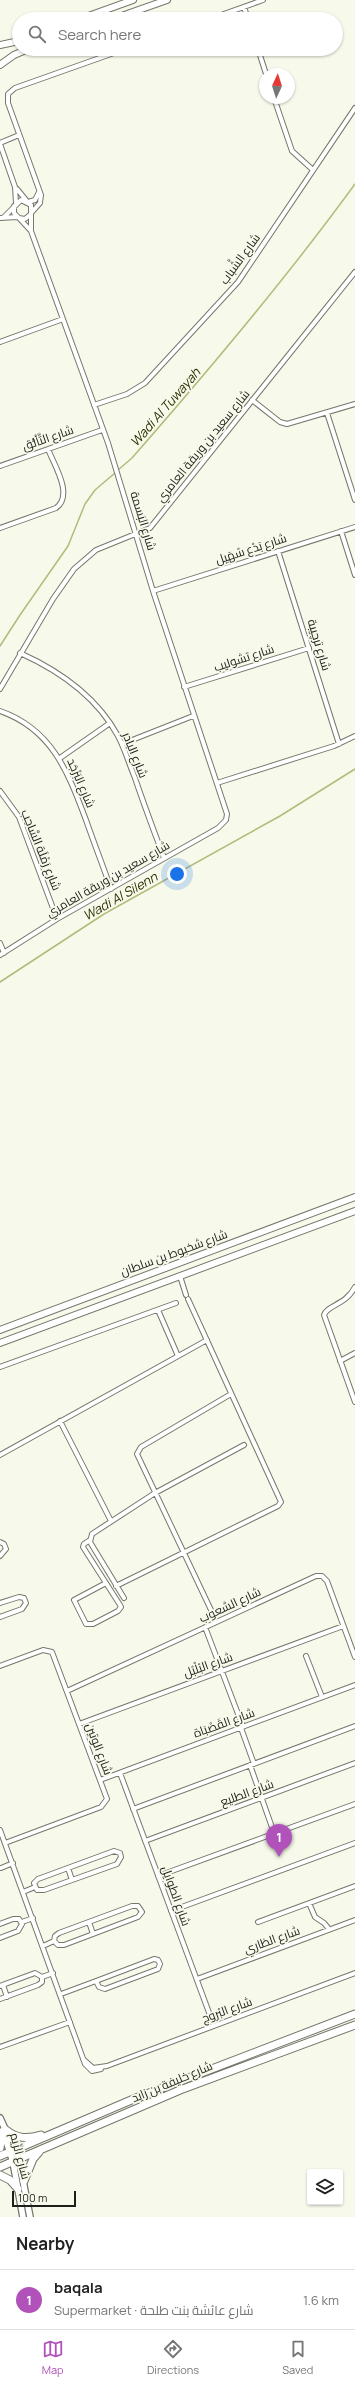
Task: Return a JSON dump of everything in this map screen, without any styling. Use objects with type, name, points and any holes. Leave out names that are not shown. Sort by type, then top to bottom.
[{"type":"highway","name":"شارع خليفة بن زايد","points":[[0,2156],[205,2071],[355,2014]]},
{"type":"highway","name":"شارع خليفة بن زايد","points":[[0,2167],[180,2090],[355,2025]]},
{"type":"highway","points":[[0,2148],[3,2129],[16,2136],[25,2138],[57,2132]]},
{"type":"highway","points":[[24,2181],[33,2159],[40,2151]]},
{"type":"highway","points":[[0,2175],[10,2180],[18,2189]]},
{"type":"main road","points":[[100,12],[133,0]]},
{"type":"main road","points":[[133,12],[167,0]]},
{"type":"main road","points":[[0,45],[12,42]]},
{"type":"main road","points":[[0,65],[13,56]]},
{"type":"main road","name":"شارع شخبوط بن سلطان","points":[[0,1330],[355,1197]]},
{"type":"main road","name":"شارع شخبوط بن سلطان","points":[[0,1343],[355,1211]]},
{"type":"street","points":[[230,12],[263,0]]},
{"type":"street","points":[[244,7],[246,12]]},
{"type":"street","points":[[2,217],[27,218],[40,203],[39,190],[7,100],[8,94],[12,89],[105,56]]},
{"type":"street","points":[[260,56],[264,68]]},
{"type":"street","points":[[276,104],[292,151],[313,170]]},
{"type":"street","name":"شارع الشَّباب","points":[[94,405],[132,392],[148,379],[238,282],[355,108]]},
{"type":"street","points":[[19,135],[0,143],[2,158],[15,187],[32,206],[32,213]]},
{"type":"street","points":[[15,187],[14,213],[18,218]]},
{"type":"street","points":[[2,217],[15,205],[37,199],[39,190]]},
{"type":"street","name":"شارع البَسمة","points":[[32,213],[31,231],[111,452],[184,688],[226,811],[226,820]]},
{"type":"street","name":"شارع البَسمة","points":[[18,218],[31,231]]},
{"type":"street","name":"شارع سعيد بن وريقة العامري","points":[[0,689],[53,599],[81,562],[105,545],[146,531],[154,524],[355,272]]},
{"type":"street","points":[[0,342],[64,319]]},
{"type":"street","points":[[252,400],[280,422],[287,424],[355,404]]},
{"type":"street","points":[[326,413],[355,500]]},
{"type":"street","name":"شارع التَّألُّق","points":[[0,466],[102,430]]},
{"type":"street","points":[[0,528],[52,509],[61,503],[64,496],[63,489],[48,449]]},
{"type":"street","name":"شارع بَدْع سْهَيل","points":[[153,591],[355,527]]},
{"type":"street","points":[[342,531],[355,575]]},
{"type":"street","name":"شارع ترچيبة","points":[[278,551],[339,744]]},
{"type":"street","name":"شارع تشوليب","points":[[184,688],[309,648]]},
{"type":"street","name":"شارع البادر","points":[[20,653],[44,664],[70,681],[98,708],[110,723],[122,744],[164,858]]},
{"type":"street","name":"شارع البَرْجَد","points":[[0,711],[22,722],[36,732],[60,758],[70,777],[111,889]]},
{"type":"street","points":[[122,744],[193,716]]},
{"type":"street","points":[[60,758],[110,723]]},
{"type":"street","points":[[217,783],[339,744],[355,736]]},
{"type":"street","name":"شارع رَمْلَة السَّاحِب","points":[[0,791],[19,817],[57,919]]},
{"type":"street","name":"شارع سعيد بن وريقة العامري","points":[[2,954],[57,919],[218,828],[226,820]]},
{"type":"street","points":[[0,943],[2,954]]},
{"type":"street","points":[[116,1586],[278,1506],[281,1502],[187,1297],[180,1276]]},
{"type":"street","points":[[355,1287],[346,1300],[327,1309],[324,1315],[355,1402]]},
{"type":"street","points":[[0,1366],[176,1303]]},
{"type":"street","points":[[158,1310],[178,1356]]},
{"type":"street","points":[[0,1455],[207,1340]]},
{"type":"street","points":[[340,1361],[355,1353]]},
{"type":"street","points":[[211,1610],[138,1456],[139,1449],[231,1394]]},
{"type":"street","points":[[60,1421],[111,1521]]},
{"type":"street","points":[[106,1583],[74,1600],[86,1624],[93,1624],[120,1609],[120,1605],[83,1546],[90,1540],[92,1534],[155,1493],[244,1445]]},
{"type":"street","points":[[90,1540],[124,1598]]},
{"type":"street","points":[[0,1542],[4,1544],[6,1549],[0,1556]]},
{"type":"street","name":"شارع الشعوب","points":[[67,1691],[319,1576],[327,1580],[355,1657]]},
{"type":"street","points":[[0,1603],[19,1596],[24,1598],[26,1603],[24,1608],[0,1617]]},
{"type":"street","name":"شارع البُلْبُل","points":[[79,1724],[343,1626]]},
{"type":"street","points":[[206,1627],[242,1727],[262,1798],[274,1833]]},
{"type":"street","name":"شارع الوتين","points":[[0,1666],[42,1650],[49,1650],[67,1691],[107,1799],[103,1806],[5,1843]]},
{"type":"street","points":[[306,1656],[322,1698]]},
{"type":"street","name":"شارع القَصْبَاة","points":[[100,1780],[355,1685]]},
{"type":"street","points":[[133,1809],[355,1726]]},
{"type":"street","name":"شارع الطليع","points":[[145,1841],[355,1763]]},
{"type":"street","name":"شارع الطوايل","points":[[120,1773],[214,2026]]},
{"type":"street","points":[[158,1876],[355,1804]]},
{"type":"street","name":"شارع البُروج","points":[[0,1830],[86,2066],[92,2071],[98,2071],[107,2066],[355,1973]]},
{"type":"street","points":[[171,1911],[355,1843]]},
{"type":"street","points":[[23,1892],[34,1887],[36,1880],[114,1851],[121,1855],[119,1862],[72,1880],[42,1891],[34,1887]]},
{"type":"street","points":[[0,1874],[0,1868],[13,1863]]},
{"type":"street","points":[[68,1868],[72,1880]]},
{"type":"street","points":[[258,1922],[355,1886]]},
{"type":"street","points":[[309,1903],[315,1917],[324,1923],[329,1930]]},
{"type":"street","points":[[43,1946],[54,1941],[57,1934],[132,1906],[138,1906],[141,1908],[142,1912],[138,1917],[62,1946],[54,1941]]},
{"type":"street","points":[[0,1924],[15,1919],[22,1922],[33,1918]]},
{"type":"street","name":"شارع الظاري","points":[[197,1979],[355,1920]]},
{"type":"street","points":[[0,1938],[20,1930],[22,1922]]},
{"type":"street","points":[[89,1922],[93,1934]]},
{"type":"street","points":[[61,1994],[96,1981],[154,1960],[158,1960],[160,1964],[158,1969],[105,1989],[99,1987],[96,1981]]},
{"type":"street","points":[[7,1997],[1,1985],[35,1973],[42,1977],[53,1973]]},
{"type":"street","points":[[0,1999],[40,1984],[42,1977]]},
{"type":"street","points":[[0,2047],[70,2022]]},
{"type":"street","name":"شارع الرِّيم","points":[[0,2118],[24,2181],[30,2217]]},
{"type":"street","name":"شارع الرِّيم","points":[[16,2161],[22,2217]]},
{"type":"waterway","name":"Wadi Al Tuwayah","points":[[118,470],[132,458],[247,323],[355,184]]},
{"type":"waterway","name":"Wadi Al Tuwayah","points":[[0,646],[68,546],[85,504],[95,490],[115,473]]},
{"type":"waterway","name":"Wadi Al Silenn","points":[[0,982],[104,914],[280,816],[355,769]]},
{"type":"place","name":"baqala","points":[[279,1857]]}]
